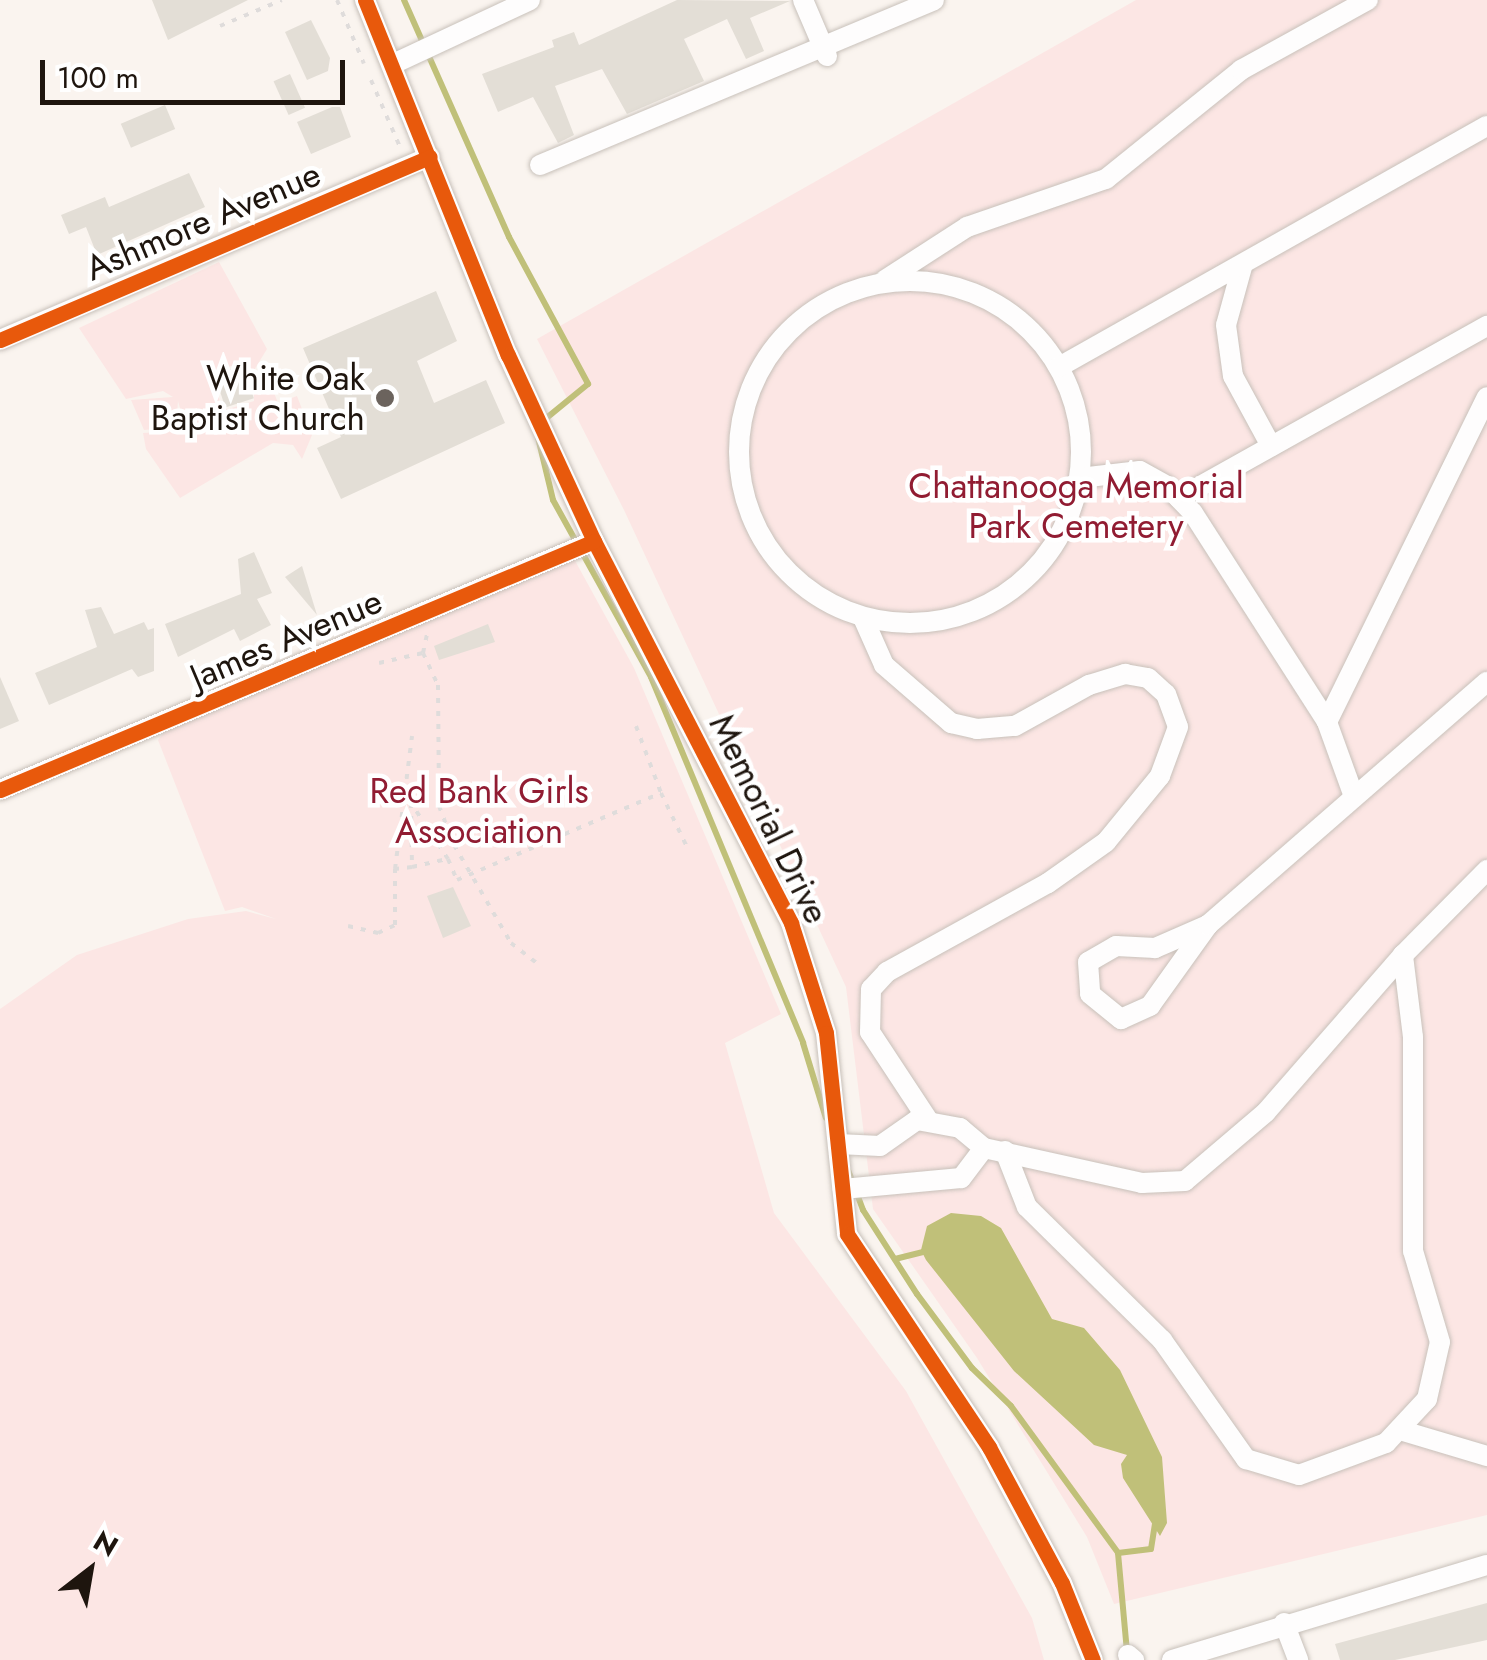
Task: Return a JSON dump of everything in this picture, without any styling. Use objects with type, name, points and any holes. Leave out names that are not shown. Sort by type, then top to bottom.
[{"type":"street","name":"Memorial Drive","points":[[365,0],[508,355],[594,541],[791,923],[826,1033],[847,1234],[989,1447],[1062,1583],[1093,1660]]},
{"type":"street","points":[[393,64],[530,0]]},
{"type":"street","points":[[802,0],[825,52]]},
{"type":"street","points":[[540,165],[825,52],[934,0]]},
{"type":"street","points":[[884,281],[933,281],[981,295],[1023,322],[1059,367],[1078,416],[1080,478],[1062,534],[1026,580],[977,611],[920,624],[864,620],[802,588],[759,537],[738,474],[742,408],[771,348],[821,304],[884,281],[966,227],[1106,179],[1242,70],[1368,0]]},
{"type":"street","points":[[1059,367],[1487,126]]},
{"type":"street","name":"Ashmore Avenue","points":[[0,340],[430,156]]},
{"type":"street","points":[[1242,267],[1226,325],[1233,376],[1271,446]]},
{"type":"street","points":[[1179,498],[1487,326]]},
{"type":"street","points":[[1327,722],[1487,397]]},
{"type":"street","points":[[1080,478],[1140,471],[1179,498],[1327,722],[1353,794]]},
{"type":"street","name":"James Avenue","points":[[0,790],[594,541]]},
{"type":"street","points":[[864,620],[884,665],[951,723],[978,730],[1015,726],[1088,686],[1125,674],[1148,678],[1166,694],[1178,726],[1160,776],[1106,842],[1048,883],[886,972],[870,989],[870,1032],[928,1120]]},
{"type":"street","points":[[1208,925],[1155,948],[1116,946],[1088,962],[1090,994],[1121,1019],[1150,1006],[1208,925],[1353,794],[1487,682]]},
{"type":"street","points":[[838,1144],[880,1146],[917,1120],[928,1120],[960,1128],[995,1149],[1142,1184],[1185,1181],[1266,1112],[1403,955],[1487,870]]},
{"type":"street","points":[[995,1149],[1027,1207],[1162,1340],[1246,1459],[1300,1475],[1403,1432],[1427,1399],[1440,1342],[1414,1251],[1413,1037],[1403,955]]},
{"type":"street","points":[[843,1189],[961,1178],[995,1149]]},
{"type":"street","points":[[1403,1432],[1487,1456]]},
{"type":"street","points":[[1172,1660],[1284,1623],[1487,1566]]},
{"type":"street","points":[[1284,1623],[1298,1660]]},
{"type":"path","points":[[220,26],[282,0]]},
{"type":"path","points":[[337,0],[364,64]]},
{"type":"path","points":[[371,80],[402,152]]},
{"type":"path","points":[[422,615],[428,640],[423,653],[438,685],[439,806],[468,876],[511,943],[538,964]]},
{"type":"path","points":[[379,664],[423,653]]},
{"type":"path","points":[[636,726],[688,848]]},
{"type":"path","points":[[348,926],[378,933],[395,925],[395,869],[412,736]]},
{"type":"path","points":[[412,867],[410,804],[448,859],[457,880],[662,792]]},
{"type":"path","points":[[395,869],[448,859]]},
{"type":"green space","name":"Chattanooga Memorial Park Cemetery","points":[[1136,0],[1487,0],[1487,1515],[1114,1604],[1087,1537],[977,1358],[873,1209],[846,987],[624,510],[537,339]]},
{"type":"green space","points":[[219,262],[267,349],[253,372],[243,362],[213,372],[222,411],[254,401],[254,386],[266,372],[278,403],[297,396],[312,435],[302,459],[293,445],[273,443],[180,498],[146,449],[143,433],[178,431],[183,419],[178,401],[176,427],[144,430],[131,400],[173,397],[163,391],[126,399],[79,328]]},
{"type":"green space","name":"Red Bank Girls Association","points":[[573,557],[634,668],[781,1014],[725,1043],[774,1213],[906,1391],[1032,1618],[1044,1660],[0,1660],[0,1009],[77,955],[188,919],[246,911],[276,919],[242,907],[225,911],[158,740],[166,729]]},
{"type":"shaded area","points":[[951,1213],[981,1216],[1001,1228],[1052,1319],[1084,1328],[1120,1370],[1162,1457],[1167,1523],[1160,1536],[1123,1478],[1121,1464],[1127,1455],[1094,1445],[1014,1371],[926,1260],[921,1250],[927,1226]]},
{"type":"building","points":[[152,0],[248,0],[168,40]]},
{"type":"building","points":[[677,0],[790,1],[750,18],[764,51],[746,59],[727,19],[684,39],[704,81],[627,114],[602,69],[555,86],[574,135],[558,143],[533,97],[498,112],[482,74],[554,47],[552,40],[574,32],[579,45]]},
{"type":"building","points":[[311,20],[330,58],[328,71],[307,80],[285,32]]},
{"type":"building","points":[[290,74],[305,108],[289,115],[274,81]]},
{"type":"building","points":[[165,105],[175,129],[131,148],[121,124]]},
{"type":"building","points":[[340,107],[351,137],[311,154],[297,122]]},
{"type":"building","points":[[189,173],[205,207],[97,255],[86,227],[69,234],[61,215],[105,197],[109,207]]},
{"type":"building","points":[[436,291],[457,341],[417,361],[434,403],[486,380],[505,423],[341,499],[317,448],[341,437],[303,348]]},
{"type":"building","points":[[243,365],[254,398],[225,408],[214,374]]},
{"type":"building","points":[[254,552],[272,593],[257,599],[271,625],[240,641],[234,629],[178,657],[165,624],[241,594],[238,559]]},
{"type":"building","points":[[302,566],[317,615],[285,577]]},
{"type":"building","points":[[101,607],[114,634],[144,622],[148,630],[154,628],[154,671],[138,677],[132,669],[49,705],[35,673],[97,647],[85,610]]},
{"type":"building","points":[[488,624],[495,642],[439,660],[434,646]]},
{"type":"building","points":[[0,677],[19,721],[0,729]]},
{"type":"building","points":[[453,887],[471,926],[443,938],[427,896]]},
{"type":"building","points":[[1487,1603],[1487,1640],[1395,1660],[1340,1660],[1335,1644]]},
{"type":"waterway","points":[[404,0],[509,237],[588,384],[544,420]]},
{"type":"waterway","points":[[536,429],[553,500],[651,677],[803,1043],[826,1118]]},
{"type":"waterway","points":[[848,1170],[863,1210],[917,1294],[972,1368],[1011,1406],[1118,1553],[1127,1652]]},
{"type":"waterway","points":[[895,1259],[927,1251]]},
{"type":"waterway","points":[[1118,1553],[1151,1549],[1155,1524]]},
{"type":"cycle path","points":[[365,0],[508,355],[594,541],[791,923],[826,1033],[847,1234],[989,1447],[1062,1583],[1093,1660]]},
{"type":"cycle path","points":[[0,340],[430,157]]},
{"type":"cycle path","points":[[0,790],[594,541]]},
{"type":"place","name":"White Oak Baptist Church","points":[[385,398]]}]
